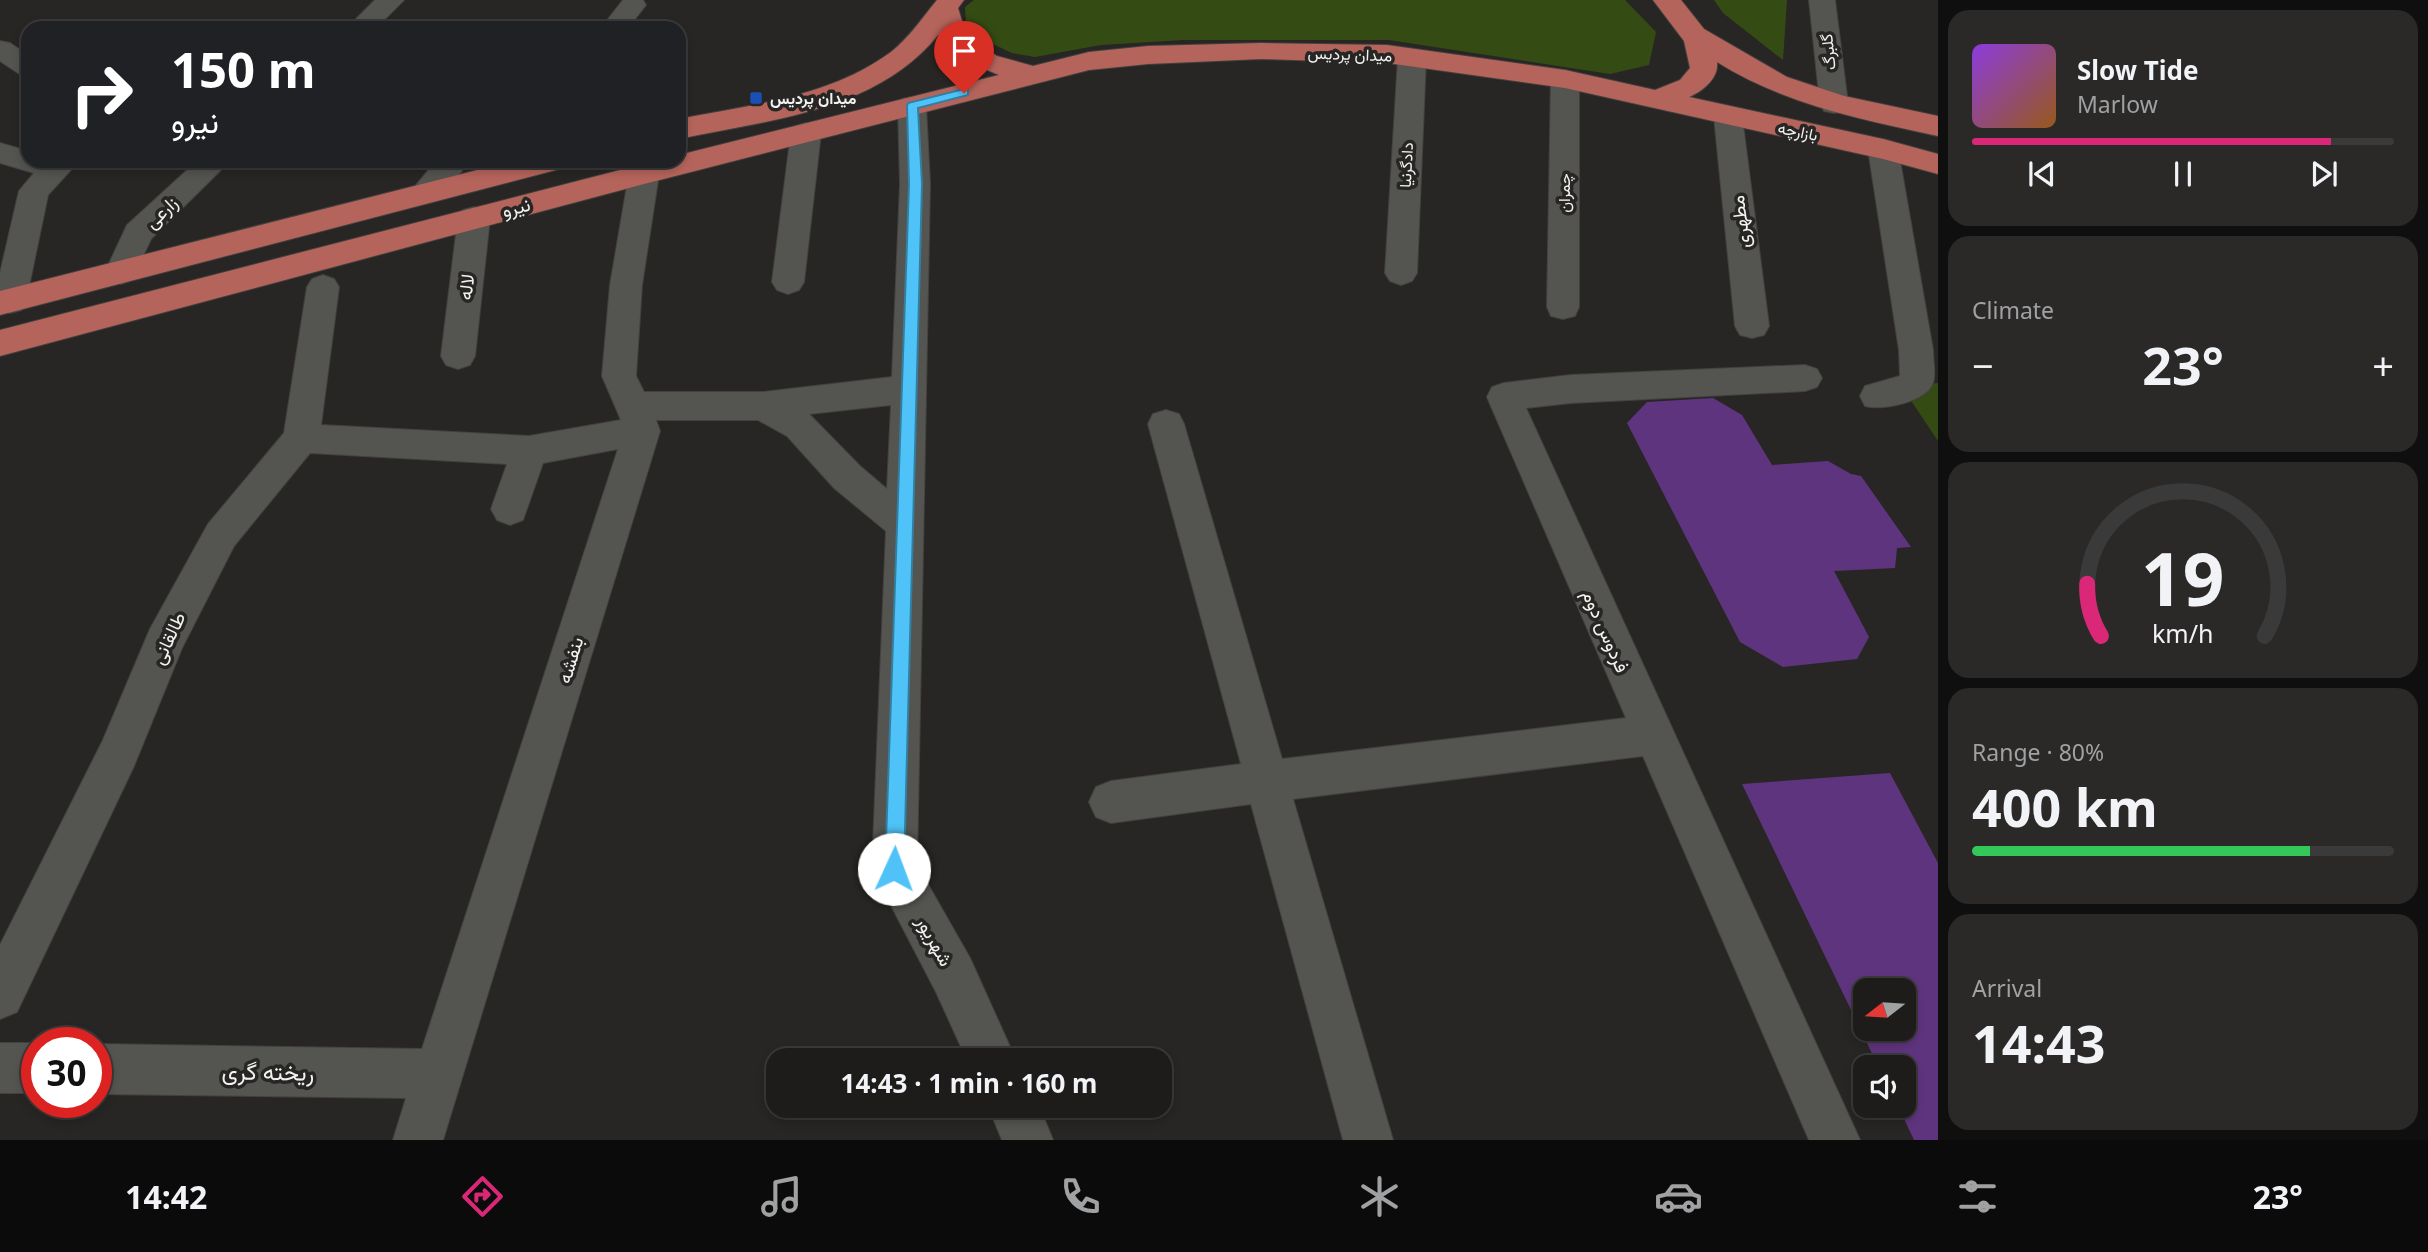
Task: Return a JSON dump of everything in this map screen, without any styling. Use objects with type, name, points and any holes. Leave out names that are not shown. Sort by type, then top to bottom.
[{"type":"main road","points":[[1658,99],[1689,86],[1704,70],[1702,50],[1695,35],[1667,0]]},
{"type":"main road","points":[[686,127],[800,102],[840,91],[873,77],[904,56],[948,2]]},
{"type":"main road","name":"میدان پردیس","points":[[948,2],[951,35],[972,55],[1002,68],[1033,75],[1089,61],[1148,55],[1261,51],[1378,53],[1565,79],[1658,99]]},
{"type":"main road","name":"بازارچه","points":[[1695,35],[1741,65],[1789,88],[1834,104],[1938,126]]},
{"type":"main road","name":"نیرو","points":[[686,163],[1033,75]]},
{"type":"main road","name":"بازارچه","points":[[1658,99],[1728,117],[1883,149],[1938,164]]},
{"type":"main road","name":"نیرو","points":[[5,302],[519,168]]},
{"type":"main road","name":"نیرو","points":[[0,343],[667,168]]},
{"type":"main road","points":[[389,203],[394,239]]},
{"type":"street","points":[[368,21],[391,0]]},
{"type":"street","name":"گلبرگ","points":[[1822,0],[1834,104]]},
{"type":"street","points":[[620,21],[633,5]]},
{"type":"street","points":[[0,49],[21,63]]},
{"type":"street","name":"دادگرنیا","points":[[1401,273],[1412,58]]},
{"type":"street","name":"چمران","points":[[1563,307],[1565,79]]},
{"type":"street","name":"شهریور","points":[[912,106],[915,184],[894,869],[953,975],[986,1048]]},
{"type":"street","name":"مطهری","points":[[1728,117],[1752,327]]},
{"type":"street","points":[[788,282],[806,132]]},
{"type":"street","points":[[1877,396],[1912,386],[1917,382],[1916,350],[1883,149]]},
{"type":"street","points":[[0,153],[21,157]]},
{"type":"street","points":[[5,302],[34,191],[56,168]]},
{"type":"street","name":"زارعی","points":[[121,272],[138,233],[208,168]]},
{"type":"street","points":[[423,195],[447,168]]},
{"type":"street","points":[[638,418],[619,376],[625,285],[644,174]]},
{"type":"street","name":"لاله","points":[[458,356],[474,218]]},
{"type":"street","points":[[323,287],[301,438],[529,451],[638,418],[909,389]]},
{"type":"street","name":"فردوس دوم","points":[[1805,378],[1571,389],[1504,397],[1835,1140]]},
{"type":"street","points":[[762,406],[800,426],[847,477],[905,525]]},
{"type":"street","name":"بنفشه","points":[[418,1140],[638,418]]},
{"type":"street","points":[[1166,424],[1368,1140]]},
{"type":"street","name":"طالقانی","points":[[0,995],[119,752],[164,642],[221,535],[301,438]]},
{"type":"street","points":[[510,509],[529,451]]},
{"type":"street","points":[[1111,803],[1267,781],[1653,735]]},
{"type":"street","points":[[0,1068],[21,1068]]},
{"type":"street","name":"ریخته گری","points":[[112,1069],[440,1074]]},
{"type":"street","points":[[1018,1118],[1028,1140]]},
{"type":"green space","points":[[974,0],[1625,0],[1656,32],[1649,65],[1610,74],[1389,40],[1183,40],[1101,45],[1035,57],[1012,53],[984,40],[966,26],[965,7]]},
{"type":"green space","points":[[1714,0],[1787,0],[1783,60],[1723,13]]},
{"type":"green space","points":[[1938,383],[1938,441],[1902,387]]},
{"type":"building","points":[[1713,398],[1742,415],[1772,465],[1828,461],[1851,474],[1861,476],[1911,547],[1897,548],[1895,568],[1834,571],[1869,637],[1857,659],[1783,667],[1740,642],[1627,423],[1647,402]]},
{"type":"building","points":[[1890,773],[1938,863],[1938,1140],[1914,1140],[1904,1118],[1916,1118],[1916,1055],[1873,1055],[1866,1041],[1916,1041],[1916,978],[1853,978],[1853,1014],[1742,784]]},
{"type":"place","name":"میدان پردیس","points":[[756,98]]},
{"type":"route","points":[[894,869],[915,184],[912,106],[964,93]]}]
